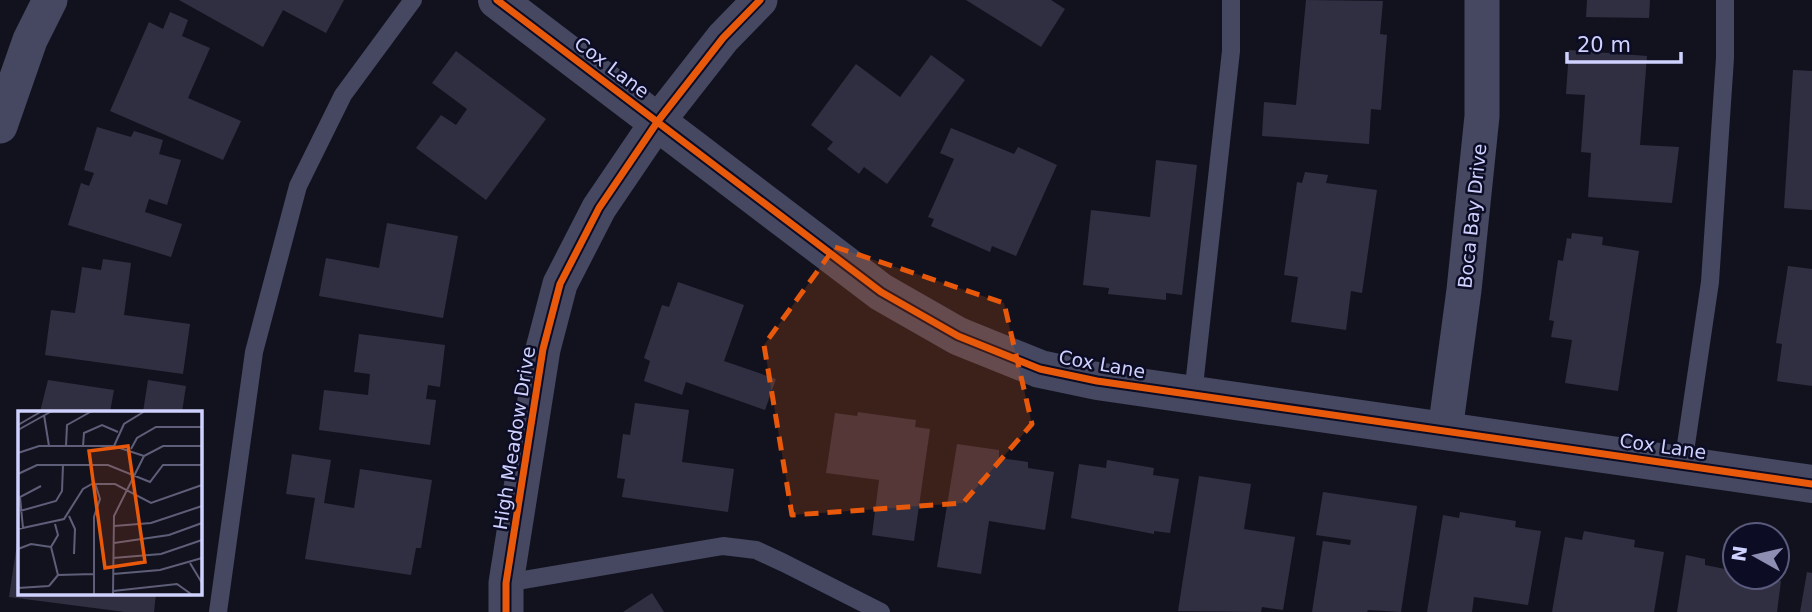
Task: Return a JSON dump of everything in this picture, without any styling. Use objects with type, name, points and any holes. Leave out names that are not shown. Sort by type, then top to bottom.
[{"type":"street","points":[[0,125],[30,40],[50,0]]},
{"type":"street","name":"Cox Lane","points":[[497,0],[881,292],[958,336],[1040,369],[1097,382],[1812,484]]},
{"type":"street","name":"High Meadow Drive","points":[[506,598],[543,349],[560,284],[599,208],[659,121],[723,38],[760,0]]},
{"type":"street","name":"Boca Bay Drive","points":[[1445,431],[1464,290],[1482,117],[1482,0]]},
{"type":"lane","points":[[218,612],[254,352],[298,186],[343,95],[413,0]]},
{"type":"lane","points":[[1193,395],[1231,51],[1231,0]]},
{"type":"lane","points":[[1683,465],[1710,282],[1725,58],[1725,0]]},
{"type":"lane","points":[[506,598],[723,546],[756,550],[881,612]]},
{"type":"highlighted area","points":[[835,247],[1004,303],[1032,424],[963,503],[792,515],[764,345]]},
{"type":"building","points":[[179,0],[344,0],[326,33],[283,10],[263,47]]},
{"type":"building","points":[[966,0],[1051,0],[1065,9],[1041,47]]},
{"type":"building","points":[[1306,0],[1383,1],[1380,34],[1387,35],[1381,110],[1371,109],[1369,144],[1262,136],[1264,102],[1296,105]]},
{"type":"building","points":[[1587,0],[1650,0],[1649,18],[1586,17]]},
{"type":"building","points":[[170,12],[188,20],[182,36],[210,48],[188,98],[241,121],[223,160],[110,111],[149,22],[163,29]]},
{"type":"building","points":[[1569,50],[1647,56],[1640,145],[1679,147],[1672,203],[1588,197],[1591,153],[1581,152],[1585,95],[1566,94]]},
{"type":"building","points":[[456,51],[546,119],[486,200],[416,148],[441,115],[456,125],[467,109],[432,83]]},
{"type":"building","points":[[931,55],[965,80],[887,184],[864,167],[859,174],[827,149],[833,142],[811,125],[856,64],[900,97]]},
{"type":"building","points":[[1793,70],[1812,71],[1812,210],[1784,208]]},
{"type":"building","points":[[97,127],[131,137],[134,131],[163,140],[159,154],[181,160],[167,205],[149,199],[145,212],[182,224],[171,257],[68,225],[81,183],[89,186],[94,173],[84,170]]},
{"type":"building","points":[[951,128],[1014,154],[1018,147],[1057,165],[1016,256],[992,246],[990,252],[931,226],[934,219],[928,217],[954,159],[940,153]]},
{"type":"building","points":[[1156,160],[1197,165],[1182,295],[1166,293],[1166,300],[1108,294],[1109,288],[1083,285],[1091,210],[1150,217]]},
{"type":"building","points":[[1305,172],[1328,175],[1326,183],[1377,190],[1362,293],[1351,291],[1346,330],[1291,322],[1298,277],[1284,275],[1297,182],[1302,183]]},
{"type":"building","points":[[387,223],[458,236],[443,318],[319,296],[326,258],[379,268]]},
{"type":"building","points":[[1572,233],[1603,237],[1602,245],[1639,251],[1618,391],[1565,383],[1572,340],[1551,337],[1554,321],[1549,320],[1558,260],[1563,261],[1567,238],[1571,239]]},
{"type":"building","points":[[103,259],[131,263],[124,315],[190,324],[183,374],[45,355],[51,310],[75,313],[82,267],[101,270]]},
{"type":"building","points":[[1788,266],[1812,269],[1812,386],[1777,381],[1782,344],[1776,343]]},
{"type":"building","points":[[678,282],[744,305],[724,361],[776,379],[765,410],[686,382],[682,395],[644,381],[650,361],[644,358],[662,305],[669,307]]},
{"type":"building","points":[[359,334],[445,345],[440,387],[428,385],[426,399],[436,400],[430,445],[319,430],[324,390],[368,395],[370,374],[354,372]]},
{"type":"building","points":[[48,380],[114,390],[110,411],[40,411]]},
{"type":"building","points":[[148,380],[186,386],[182,411],[143,411]]},
{"type":"building","points":[[635,403],[689,410],[682,462],[734,469],[728,512],[622,497],[625,479],[617,478],[623,434],[630,435]]},
{"type":"building","points":[[858,412],[916,420],[915,427],[930,429],[914,541],[872,535],[879,480],[826,473],[835,413],[857,416]]},
{"type":"building","points":[[957,444],[999,450],[999,458],[1028,462],[1028,468],[1054,472],[1045,530],[989,521],[981,574],[937,567]]},
{"type":"building","points":[[292,454],[331,460],[324,503],[354,508],[360,469],[432,480],[421,548],[416,548],[411,575],[305,559],[315,498],[286,494]]},
{"type":"building","points":[[1107,460],[1154,468],[1153,475],[1179,479],[1170,533],[1154,531],[1154,534],[1071,518],[1079,464],[1106,468]]},
{"type":"building","points":[[1199,476],[1251,484],[1244,529],[1295,537],[1283,610],[1262,607],[1261,612],[1178,611]]},
{"type":"building","points":[[1323,492],[1417,506],[1401,612],[1312,612],[1323,541],[1350,545],[1351,540],[1316,535]]},
{"type":"building","points":[[1460,512],[1516,521],[1515,527],[1541,531],[1528,605],[1474,597],[1472,612],[1427,612],[1443,515],[1459,518]]},
{"type":"building","points":[[1584,531],[1635,540],[1634,547],[1664,552],[1654,612],[1552,612],[1565,537],[1582,540]]},
{"type":"building","points":[[18,537],[18,594],[156,594],[154,612],[125,612],[9,597]]},
{"type":"building","points":[[1686,555],[1705,559],[1705,565],[1721,568],[1721,591],[1780,591],[1777,612],[1677,612]]},
{"type":"building","points":[[1807,572],[1812,573],[1812,612],[1800,612]]},
{"type":"building","points":[[652,593],[664,612],[623,612]]},
{"type":"cycle path","points":[[497,0],[881,292],[958,336],[1040,369],[1097,381],[1812,484]]},
{"type":"cycle path","points":[[506,612],[506,583],[543,349],[560,284],[599,208],[658,121],[723,38],[760,0]]}]
